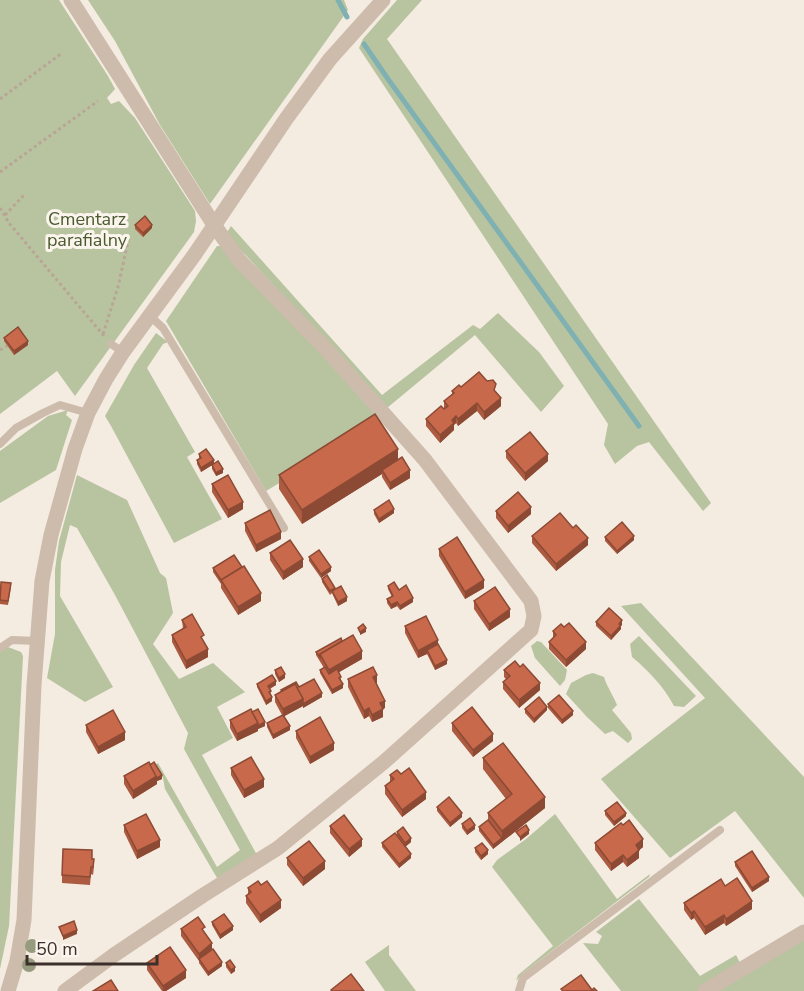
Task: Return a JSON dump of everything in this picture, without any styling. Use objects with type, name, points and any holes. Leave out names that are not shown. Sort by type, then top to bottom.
[{"type":"street","points":[[65,991],[114,955],[278,848],[384,762],[531,630],[534,616],[531,601],[425,460],[327,350],[240,261],[214,225],[71,0]]},
{"type":"street","points":[[8,991],[17,961],[24,920],[29,780],[42,581],[51,535],[75,449],[88,413],[106,379],[117,348],[150,316],[330,59],[383,0]]},
{"type":"street","points":[[705,991],[804,932]]},
{"type":"lane","points":[[150,316],[163,328],[284,528]]},
{"type":"lane","points":[[0,444],[16,428],[60,405],[88,413]]},
{"type":"lane","points":[[0,648],[12,640],[37,641]]},
{"type":"lane","points":[[519,991],[523,978],[720,830]]},
{"type":"path","points":[[0,99],[62,53]]},
{"type":"path","points":[[0,172],[98,101]]},
{"type":"path","points":[[4,216],[24,195]]},
{"type":"path","points":[[0,208],[9,223],[103,335],[117,348]]},
{"type":"path","points":[[103,335],[118,287],[129,237]]},
{"type":"path","points":[[0,350],[7,345]]},
{"type":"green space","name":"Cmentarz parafialny","points":[[0,0],[59,0],[115,89],[107,98],[111,104],[119,101],[135,118],[195,211],[196,221],[194,232],[75,396],[57,371],[0,414]]},
{"type":"green space","points":[[88,0],[344,0],[348,10],[210,204],[160,125],[115,41]]},
{"type":"green space","points":[[397,0],[422,0],[387,39],[711,503],[703,511],[649,442],[637,446],[615,464],[604,445],[608,424],[359,48],[363,39]]},
{"type":"green space","points":[[231,226],[382,395],[473,325],[480,329],[498,313],[539,352],[564,386],[541,412],[475,335],[387,408],[226,234]]},
{"type":"green space","points":[[217,246],[221,246],[385,420],[266,491],[166,321]]},
{"type":"green space","points":[[156,333],[168,342],[163,344],[147,368],[195,452],[187,457],[222,519],[174,543],[105,416],[134,365]]},
{"type":"green space","points":[[68,410],[66,415],[72,420],[56,470],[0,503],[0,451],[48,416]]},
{"type":"green space","points":[[77,475],[127,500],[160,573],[166,578],[173,613],[153,644],[179,679],[213,663],[245,692],[217,707],[233,738],[202,755],[258,857],[220,883],[165,789],[163,778],[155,765],[158,763],[217,867],[240,850],[184,749],[188,733],[77,528],[70,525],[61,562],[60,596],[113,687],[85,702],[47,678],[55,634],[55,570],[59,541]]},
{"type":"green space","points":[[641,603],[804,777],[804,898],[735,811],[670,858],[601,779],[705,698],[621,606]]},
{"type":"green space","points":[[639,636],[696,696],[684,707],[674,706],[656,680],[632,657],[630,644]]},
{"type":"green space","points":[[537,641],[541,642],[567,670],[565,680],[560,686],[535,658],[531,646]]},
{"type":"green space","points":[[8,647],[21,652],[23,656],[9,926],[0,969],[0,652]]},
{"type":"green space","points":[[593,673],[604,677],[617,705],[612,710],[631,733],[632,739],[628,743],[613,731],[605,734],[566,694],[571,683]]},
{"type":"green space","points":[[555,814],[617,899],[650,874],[523,973],[516,981],[518,975],[553,946],[492,867],[497,860]]},
{"type":"green space","points":[[639,899],[700,976],[736,955],[740,963],[698,991],[621,991],[583,943],[598,944],[602,936],[596,932]]},
{"type":"green space","points":[[804,940],[804,991],[716,991]]},
{"type":"green space","points":[[389,945],[389,955],[416,991],[385,991],[365,962]]},
{"type":"building","points":[[145,216],[152,225],[143,233],[135,225]]},
{"type":"building","points":[[18,327],[28,341],[14,351],[4,338]]},
{"type":"building","points":[[479,372],[487,381],[493,380],[496,384],[494,390],[501,398],[484,412],[477,403],[458,419],[456,416],[452,420],[454,423],[440,435],[426,419],[441,406],[444,409],[448,406],[444,401],[454,393],[452,391],[459,385],[461,387]]},
{"type":"building","points":[[375,414],[398,449],[302,510],[279,475]]},
{"type":"building","points":[[530,432],[548,454],[525,473],[506,451]]},
{"type":"building","points":[[206,449],[214,460],[201,468],[197,460],[201,458],[199,454]]},
{"type":"building","points":[[402,457],[410,470],[390,483],[382,470]]},
{"type":"building","points":[[218,461],[223,469],[216,473],[212,465]]},
{"type":"building","points":[[228,475],[243,502],[228,510],[212,484]]},
{"type":"building","points":[[518,492],[531,507],[508,526],[496,511]]},
{"type":"building","points":[[389,500],[394,509],[379,519],[374,510]]},
{"type":"building","points":[[270,510],[281,532],[256,545],[245,523]]},
{"type":"building","points":[[560,513],[573,528],[576,525],[588,538],[556,564],[532,536]]},
{"type":"building","points":[[622,522],[634,536],[617,551],[605,537]]},
{"type":"building","points":[[457,537],[484,580],[465,592],[439,549]]},
{"type":"building","points":[[290,540],[303,559],[283,572],[270,553]]},
{"type":"building","points":[[319,550],[331,567],[321,574],[309,557]]},
{"type":"building","points":[[234,555],[242,567],[221,580],[213,568]]},
{"type":"building","points":[[244,566],[261,593],[238,607],[221,580]]},
{"type":"building","points":[[327,575],[335,588],[330,591],[322,579]]},
{"type":"building","points":[[1,582],[11,583],[8,601],[0,600]]},
{"type":"building","points":[[394,582],[399,590],[406,585],[413,598],[400,606],[397,602],[391,605],[387,599],[393,596],[388,586]]},
{"type":"building","points":[[341,586],[347,597],[338,602],[332,591]]},
{"type":"building","points":[[495,587],[510,609],[489,624],[474,601]]},
{"type":"building","points":[[609,608],[622,620],[619,624],[621,625],[611,636],[596,622]]},
{"type":"building","points":[[192,614],[204,635],[201,637],[208,649],[186,661],[172,635],[186,627],[182,620]]},
{"type":"building","points":[[426,616],[438,640],[418,651],[405,626]]},
{"type":"building","points":[[569,623],[586,642],[566,660],[549,642],[556,635],[553,631],[561,624],[564,627]]},
{"type":"building","points":[[363,624],[366,628],[360,632],[358,628]]},
{"type":"building","points":[[353,635],[362,651],[329,670],[320,654]]},
{"type":"building","points":[[341,638],[342,641],[320,654],[320,657],[316,652]]},
{"type":"building","points":[[438,644],[447,660],[435,666],[427,650]]},
{"type":"building","points":[[515,661],[520,667],[523,664],[540,683],[519,700],[503,682],[510,676],[504,670]]},
{"type":"building","points":[[281,667],[285,674],[279,678],[275,670]]},
{"type":"building","points":[[325,667],[329,674],[337,669],[343,684],[332,690],[320,670]]},
{"type":"building","points":[[373,667],[377,675],[373,677],[385,701],[380,703],[383,709],[372,715],[369,708],[364,711],[348,679]]},
{"type":"building","points":[[272,675],[276,681],[268,686],[272,697],[266,701],[257,684]]},
{"type":"building","points":[[314,679],[322,693],[303,704],[303,699],[295,684],[281,690],[296,682],[299,687]]},
{"type":"building","points":[[295,684],[303,699],[283,709],[275,695]]},
{"type":"building","points":[[559,695],[573,711],[562,720],[548,704]]},
{"type":"building","points":[[539,697],[547,707],[534,719],[525,709]]},
{"type":"building","points":[[472,707],[493,734],[473,750],[452,723]]},
{"type":"building","points":[[251,709],[258,723],[237,734],[230,720]]},
{"type":"building","points":[[258,709],[265,722],[258,726],[252,712]]},
{"type":"building","points":[[113,710],[125,732],[98,747],[86,725]]},
{"type":"building","points":[[283,715],[290,726],[273,735],[267,723]]},
{"type":"building","points":[[320,717],[334,743],[310,757],[296,731]]},
{"type":"building","points":[[503,743],[545,797],[502,831],[488,813],[512,794],[483,758]]},
{"type":"building","points":[[251,757],[264,779],[244,790],[231,768]]},
{"type":"building","points":[[149,762],[157,776],[133,791],[124,776]]},
{"type":"building","points":[[154,762],[162,775],[157,778],[150,765]]},
{"type":"building","points":[[409,768],[426,792],[402,810],[385,786],[394,779],[390,775],[397,770],[401,774]]},
{"type":"building","points":[[449,797],[462,813],[450,823],[437,807]]},
{"type":"building","points":[[617,802],[626,813],[614,822],[605,811]]},
{"type":"building","points":[[146,814],[160,840],[137,851],[124,825]]},
{"type":"building","points":[[344,815],[362,839],[349,849],[330,826]]},
{"type":"building","points":[[470,818],[475,825],[467,831],[462,824]]},
{"type":"building","points":[[488,820],[502,838],[493,845],[479,827]]},
{"type":"building","points":[[629,820],[643,839],[636,845],[639,850],[627,860],[623,855],[611,864],[595,843],[621,823],[623,825]]},
{"type":"building","points":[[526,825],[529,830],[520,837],[516,832]]},
{"type":"building","points":[[403,827],[411,838],[405,843],[397,832]]},
{"type":"building","points":[[395,833],[411,854],[399,864],[382,843]]},
{"type":"building","points":[[309,841],[325,861],[303,878],[287,858]]},
{"type":"building","points":[[482,843],[488,850],[481,856],[475,848]]},
{"type":"building","points":[[63,849],[92,850],[92,859],[94,859],[90,877],[62,875]]},
{"type":"building","points":[[752,851],[769,877],[752,888],[735,862]]},
{"type":"building","points":[[737,878],[752,901],[726,919],[724,915],[705,927],[694,911],[691,913],[684,903],[721,879],[725,886]]},
{"type":"building","points":[[258,881],[261,885],[267,881],[281,900],[260,915],[246,896],[251,892],[248,888]]},
{"type":"building","points":[[224,914],[233,926],[220,935],[212,922]]},
{"type":"building","points":[[198,917],[205,927],[202,929],[212,943],[199,954],[181,929]]},
{"type":"building","points":[[74,921],[77,930],[63,936],[59,927]]},
{"type":"building","points":[[170,947],[186,970],[163,986],[147,963]]},
{"type":"building","points":[[213,949],[222,962],[208,972],[199,959]]},
{"type":"building","points":[[230,960],[235,967],[231,970],[226,963]]},
{"type":"building","points":[[351,974],[364,991],[331,990]]},
{"type":"building","points":[[581,975],[592,990],[594,988],[597,991],[563,991],[561,989]]},
{"type":"building","points":[[111,980],[118,991],[93,991]]},
{"type":"waterway","points":[[338,0],[347,17]]},
{"type":"waterway","points":[[364,44],[639,426]]}]
